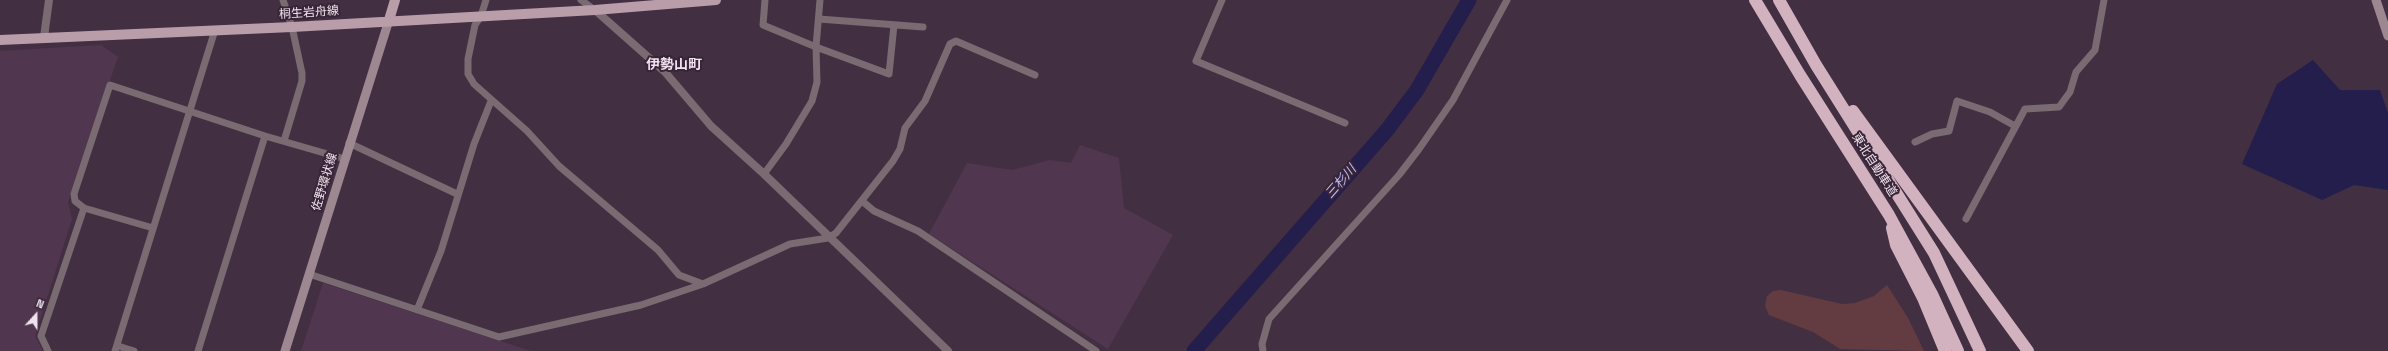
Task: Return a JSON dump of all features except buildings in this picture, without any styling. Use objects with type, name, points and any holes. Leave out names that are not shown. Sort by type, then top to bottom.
[{"type":"highway","name":"東北自動車道","points":[[1755,0],[1800,75],[1889,215],[1932,294],[1958,351]]},
{"type":"highway","name":"東北自動車道","points":[[1779,0],[1816,65],[1931,247],[1980,351]]},
{"type":"highway","points":[[1816,65],[1863,122],[2028,351]]},
{"type":"highway","points":[[1889,215],[1896,245],[1926,305],[1945,351]]},
{"type":"main road","points":[[389,20],[395,0]]},
{"type":"main road","name":"桐生岩舟線","points":[[0,40],[292,27],[389,20],[595,10],[716,0]]},
{"type":"main road","points":[[2376,0],[2388,36]]},
{"type":"main road","name":"佐野環状線","points":[[285,351],[389,20]]},
{"type":"street","points":[[44,37],[49,0]]},
{"type":"street","points":[[283,0],[292,27],[302,73],[302,81],[284,141]]},
{"type":"street","points":[[486,0],[481,16],[475,26],[468,59],[468,74],[474,84],[491,101],[527,131],[559,166],[658,250],[679,275],[703,284]]},
{"type":"street","points":[[581,0],[595,10],[665,72],[707,122],[764,174],[828,238],[948,351]]},
{"type":"street","points":[[765,0],[763,25],[816,48],[889,74],[894,25]]},
{"type":"street","points":[[764,174],[786,144],[812,101],[817,82],[816,48],[820,0]]},
{"type":"street","points":[[1222,0],[1196,61],[1345,123]]},
{"type":"street","points":[[1263,351],[1262,344],[1269,319],[1399,175],[1419,149],[1452,100],[1507,0]]},
{"type":"street","points":[[1966,219],[2025,109],[2059,107],[2070,92],[2076,72],[2095,50],[2104,0]]},
{"type":"street","points":[[819,19],[923,27]]},
{"type":"street","points":[[134,351],[116,348],[215,30]]},
{"type":"street","points":[[309,274],[499,337],[641,305],[703,284],[790,244],[828,238],[836,233],[893,161],[900,149],[905,128],[925,101],[950,44],[956,41],[1035,76]]},
{"type":"street","points":[[153,228],[84,208],[75,201],[74,194],[110,84],[265,136],[345,159]]},
{"type":"street","points":[[417,310],[441,251],[457,194],[491,101]]},
{"type":"street","points":[[1915,142],[1932,134],[1949,131],[1957,101],[1990,112],[2015,126]]},
{"type":"street","points":[[198,351],[265,136]]},
{"type":"street","points":[[350,143],[457,194]]},
{"type":"street","points":[[862,201],[874,211],[918,230],[1096,351]]},
{"type":"street","points":[[48,351],[41,336],[84,208]]},
{"type":"shaded area","points":[[101,45],[118,57],[68,202],[72,219],[35,336],[43,351],[0,351],[0,51]]},
{"type":"shaded area","points":[[2313,60],[2340,90],[2380,90],[2388,113],[2388,190],[2354,185],[2322,200],[2242,164],[2277,84]]},
{"type":"shaded area","points":[[1080,145],[1119,158],[1124,208],[1173,235],[1108,349],[929,234],[967,163],[1012,170],[1050,160],[1071,163]]},
{"type":"shaded area","points":[[323,283],[531,351],[301,351]]},
{"type":"shaded area","points":[[1887,285],[1908,318],[1924,351],[1840,349],[1813,332],[1769,315],[1765,306],[1767,296],[1773,291],[1781,290],[1842,304],[1855,303],[1874,296]]},
{"type":"waterway","name":"三杉川","points":[[1194,351],[1387,130],[1417,90],[1469,0]]},
{"type":"district","name":"伊勢山町","points":[[674,65]]}]
